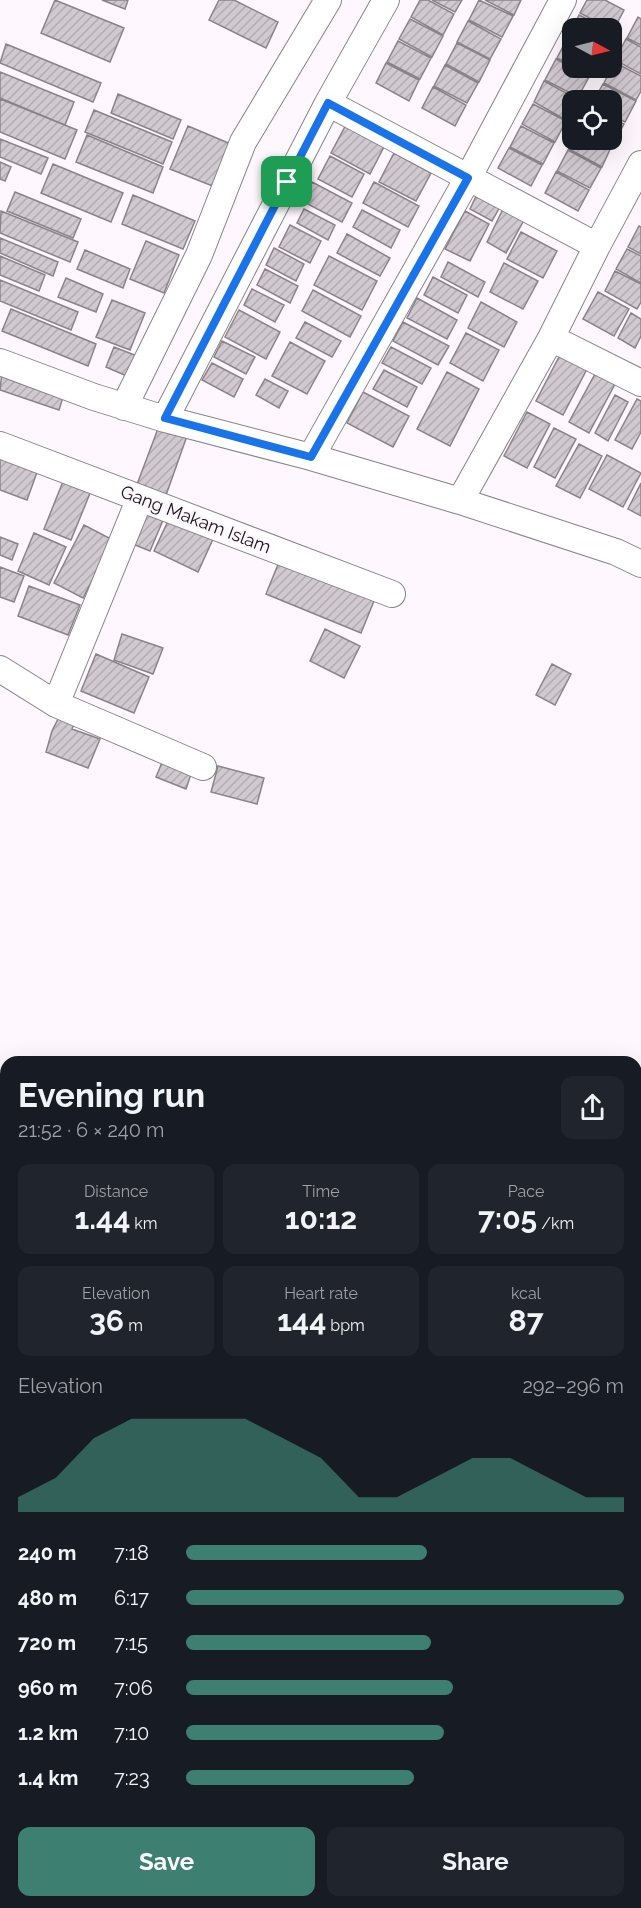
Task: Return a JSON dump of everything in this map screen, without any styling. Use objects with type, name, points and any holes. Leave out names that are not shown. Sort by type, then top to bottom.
[{"type":"street","points":[[124,407],[199,255],[243,142],[328,0]]},
{"type":"street","points":[[165,418],[328,103],[386,0]]},
{"type":"street","points":[[311,457],[468,178],[563,0]]},
{"type":"street","points":[[328,103],[597,246]]},
{"type":"street","points":[[460,501],[551,338],[641,164]]},
{"type":"street","points":[[551,338],[641,383]]},
{"type":"street","points":[[0,362],[94,398],[311,457],[460,501],[616,552],[641,564]]},
{"type":"street","name":"Gang Makam Islam","points":[[0,445],[392,594]]},
{"type":"street","points":[[56,704],[140,498]]},
{"type":"street","points":[[0,669],[56,704],[203,767]]},
{"type":"building","points":[[55,0],[124,28],[110,62],[41,33]]},
{"type":"building","points":[[102,0],[128,0],[125,9]]},
{"type":"building","points":[[219,0],[234,0],[278,22],[266,48],[209,20]]},
{"type":"building","points":[[420,0],[428,0],[454,14],[443,35],[411,17]]},
{"type":"building","points":[[432,0],[462,0],[455,12]]},
{"type":"building","points":[[479,0],[513,16],[502,37],[469,20]]},
{"type":"building","points":[[485,0],[521,0],[514,15]]},
{"type":"building","points":[[587,0],[605,0],[624,10],[620,18],[589,18],[580,13]]},
{"type":"building","points":[[638,17],[641,19],[641,45],[627,38]]},
{"type":"building","points":[[410,19],[443,36],[432,57],[399,39]]},
{"type":"building","points":[[468,21],[501,39],[490,59],[457,42]]},
{"type":"building","points":[[626,39],[641,47],[641,74],[622,64],[622,47]]},
{"type":"building","points":[[398,41],[431,58],[420,79],[387,62]]},
{"type":"building","points":[[457,43],[490,60],[479,82],[446,64]]},
{"type":"building","points":[[6,44],[101,83],[93,102],[0,63]]},
{"type":"building","points":[[562,48],[562,60],[557,58]]},
{"type":"building","points":[[556,59],[562,62],[562,78],[588,78],[582,90],[564,90],[545,80]]},
{"type":"building","points":[[386,63],[419,80],[409,101],[376,83]]},
{"type":"building","points":[[445,65],[478,83],[467,103],[434,86]]},
{"type":"building","points":[[622,66],[641,76],[641,91],[636,100],[622,93],[622,90],[604,83],[606,78],[622,78]]},
{"type":"building","points":[[0,72],[74,102],[65,125],[0,98]]},
{"type":"building","points":[[544,81],[562,91],[562,118],[534,102]]},
{"type":"building","points":[[603,84],[615,90],[600,90]]},
{"type":"building","points":[[433,87],[466,105],[455,126],[422,108]]},
{"type":"building","points":[[118,94],[181,120],[173,139],[111,113]]},
{"type":"building","points":[[622,94],[636,101],[625,122],[622,120]]},
{"type":"building","points":[[0,99],[77,130],[65,159],[0,132]]},
{"type":"building","points":[[533,104],[562,119],[562,129],[555,142],[522,124]]},
{"type":"building","points":[[94,110],[172,142],[163,164],[85,132]]},
{"type":"building","points":[[349,119],[388,139],[370,174],[331,153]]},
{"type":"building","points":[[188,126],[233,145],[215,187],[170,169]]},
{"type":"building","points":[[521,126],[554,143],[543,164],[510,147]]},
{"type":"building","points":[[87,135],[163,167],[153,193],[76,162]]},
{"type":"building","points":[[0,139],[48,158],[41,174],[0,157]]},
{"type":"building","points":[[509,148],[542,165],[531,186],[498,168]]},
{"type":"building","points":[[568,150],[601,168],[590,188],[557,171]]},
{"type":"building","points":[[571,150],[610,150],[602,167]]},
{"type":"building","points":[[394,153],[431,173],[416,201],[379,182]]},
{"type":"building","points":[[330,156],[364,174],[352,197],[318,179]]},
{"type":"building","points":[[0,162],[11,167],[5,181],[0,179]]},
{"type":"building","points":[[53,164],[123,193],[111,222],[41,193]]},
{"type":"building","points":[[556,172],[589,190],[578,211],[545,193]]},
{"type":"building","points":[[312,182],[352,203],[342,222],[302,201]]},
{"type":"building","points":[[374,182],[419,206],[408,227],[363,203]]},
{"type":"building","points":[[15,192],[81,219],[73,238],[7,211]]},
{"type":"building","points":[[478,192],[501,205],[492,221],[470,209]]},
{"type":"building","points":[[133,195],[195,221],[183,249],[122,224]]},
{"type":"building","points":[[304,209],[335,225],[328,240],[297,223]]},
{"type":"building","points":[[503,209],[524,220],[506,253],[487,242]]},
{"type":"building","points":[[362,210],[400,230],[391,248],[353,227]]},
{"type":"building","points":[[1,211],[78,242],[70,262],[0,233]]},
{"type":"building","points":[[465,211],[489,224],[470,261],[445,249]]},
{"type":"building","points":[[290,225],[321,241],[310,263],[279,247]]},
{"type":"building","points":[[639,226],[641,227],[641,254],[628,247]]},
{"type":"building","points":[[521,232],[557,251],[543,278],[507,259]]},
{"type":"building","points":[[347,234],[390,258],[380,276],[337,253]]},
{"type":"building","points":[[0,238],[58,262],[53,276],[0,253]]},
{"type":"building","points":[[146,241],[179,255],[164,293],[130,279]]},
{"type":"building","points":[[274,248],[304,264],[296,281],[266,265]]},
{"type":"building","points":[[627,249],[641,256],[641,283],[616,269]]},
{"type":"building","points":[[85,250],[130,269],[123,288],[77,269]]},
{"type":"building","points":[[0,256],[45,275],[39,291],[0,275]]},
{"type":"building","points":[[329,256],[377,281],[362,310],[314,285]]},
{"type":"building","points":[[448,262],[485,282],[478,297],[441,277]]},
{"type":"building","points":[[504,263],[538,281],[523,309],[490,292]]},
{"type":"building","points":[[265,269],[298,286],[290,303],[257,285]]},
{"type":"building","points":[[615,271],[641,284],[641,302],[637,309],[605,291]]},
{"type":"building","points":[[433,277],[467,295],[458,313],[424,295]]},
{"type":"building","points":[[66,278],[103,294],[96,312],[58,297]]},
{"type":"building","points":[[0,280],[78,312],[71,330],[0,301]]},
{"type":"building","points":[[252,289],[284,305],[275,322],[244,305]]},
{"type":"building","points":[[313,290],[361,316],[350,337],[302,311]]},
{"type":"building","points":[[598,292],[629,309],[614,336],[583,319]]},
{"type":"building","points":[[417,298],[457,320],[447,339],[407,318]]},
{"type":"building","points":[[112,300],[145,313],[130,350],[96,337]]},
{"type":"building","points":[[481,302],[517,322],[504,347],[468,328]]},
{"type":"building","points":[[11,309],[96,344],[88,366],[2,331]]},
{"type":"building","points":[[239,310],[280,332],[266,359],[225,337]]},
{"type":"building","points":[[631,313],[641,319],[641,336],[635,348],[618,338]]},
{"type":"building","points":[[305,322],[341,341],[332,357],[296,338]]},
{"type":"building","points":[[403,322],[449,346],[438,365],[393,341]]},
{"type":"building","points":[[466,333],[499,350],[483,381],[450,363]]},
{"type":"building","points":[[222,341],[255,357],[246,374],[214,357]]},
{"type":"building","points":[[290,342],[325,361],[307,394],[272,376]]},
{"type":"building","points":[[114,347],[137,356],[129,377],[106,367]]},
{"type":"building","points":[[391,347],[431,368],[422,384],[382,363]]},
{"type":"building","points":[[560,355],[587,369],[563,415],[536,401]]},
{"type":"building","points":[[212,363],[243,379],[234,397],[202,380]]},
{"type":"building","points":[[384,370],[417,387],[407,407],[373,389]]},
{"type":"building","points":[[2,372],[64,394],[59,410],[0,390]]},
{"type":"building","points":[[447,372],[479,389],[450,446],[417,429]]},
{"type":"building","points":[[595,374],[615,384],[589,433],[569,422]]},
{"type":"building","points":[[265,379],[288,391],[279,408],[256,395]]},
{"type":"building","points":[[363,392],[409,416],[393,447],[347,423]]},
{"type":"building","points":[[615,395],[628,402],[608,441],[595,433]]},
{"type":"building","points":[[637,399],[641,401],[641,432],[632,449],[615,440]]},
{"type":"building","points":[[527,412],[550,424],[527,468],[504,456]]},
{"type":"building","points":[[159,426],[187,436],[165,498],[136,487]]},
{"type":"building","points":[[554,428],[576,439],[555,478],[534,467]]},
{"type":"building","points":[[579,444],[602,456],[580,498],[556,486]]},
{"type":"building","points":[[0,450],[40,464],[27,500],[0,490]]},
{"type":"building","points":[[607,455],[641,473],[623,507],[589,489]]},
{"type":"building","points":[[66,474],[93,486],[71,540],[44,529]]},
{"type":"building","points":[[641,483],[641,516],[628,509]]},
{"type":"building","points":[[142,508],[164,518],[150,551],[128,542]]},
{"type":"building","points":[[169,519],[213,539],[198,572],[154,551]]},
{"type":"building","points":[[84,525],[113,540],[83,598],[54,583]]},
{"type":"building","points":[[34,533],[66,547],[49,585],[18,571]]},
{"type":"building","points":[[0,537],[18,544],[12,560],[0,555]]},
{"type":"building","points":[[281,557],[376,596],[361,633],[266,594]]},
{"type":"building","points":[[0,567],[24,576],[14,602],[0,597]]},
{"type":"building","points":[[29,586],[80,605],[68,635],[18,616]]},
{"type":"building","points":[[325,629],[360,646],[344,678],[310,661]]},
{"type":"building","points":[[122,634],[163,648],[153,674],[114,660]]},
{"type":"building","points":[[96,654],[149,677],[134,713],[81,691]]},
{"type":"building","points":[[552,664],[571,674],[555,705],[536,695]]},
{"type":"building","points":[[62,711],[77,718],[72,729],[100,739],[88,768],[46,752],[52,731]]},
{"type":"building","points":[[163,760],[192,771],[186,789],[156,777]]},
{"type":"building","points":[[218,766],[264,778],[257,804],[211,792]]},
{"type":"route","points":[[328,103],[468,178],[311,457],[165,418],[287,182],[328,103]]}]
